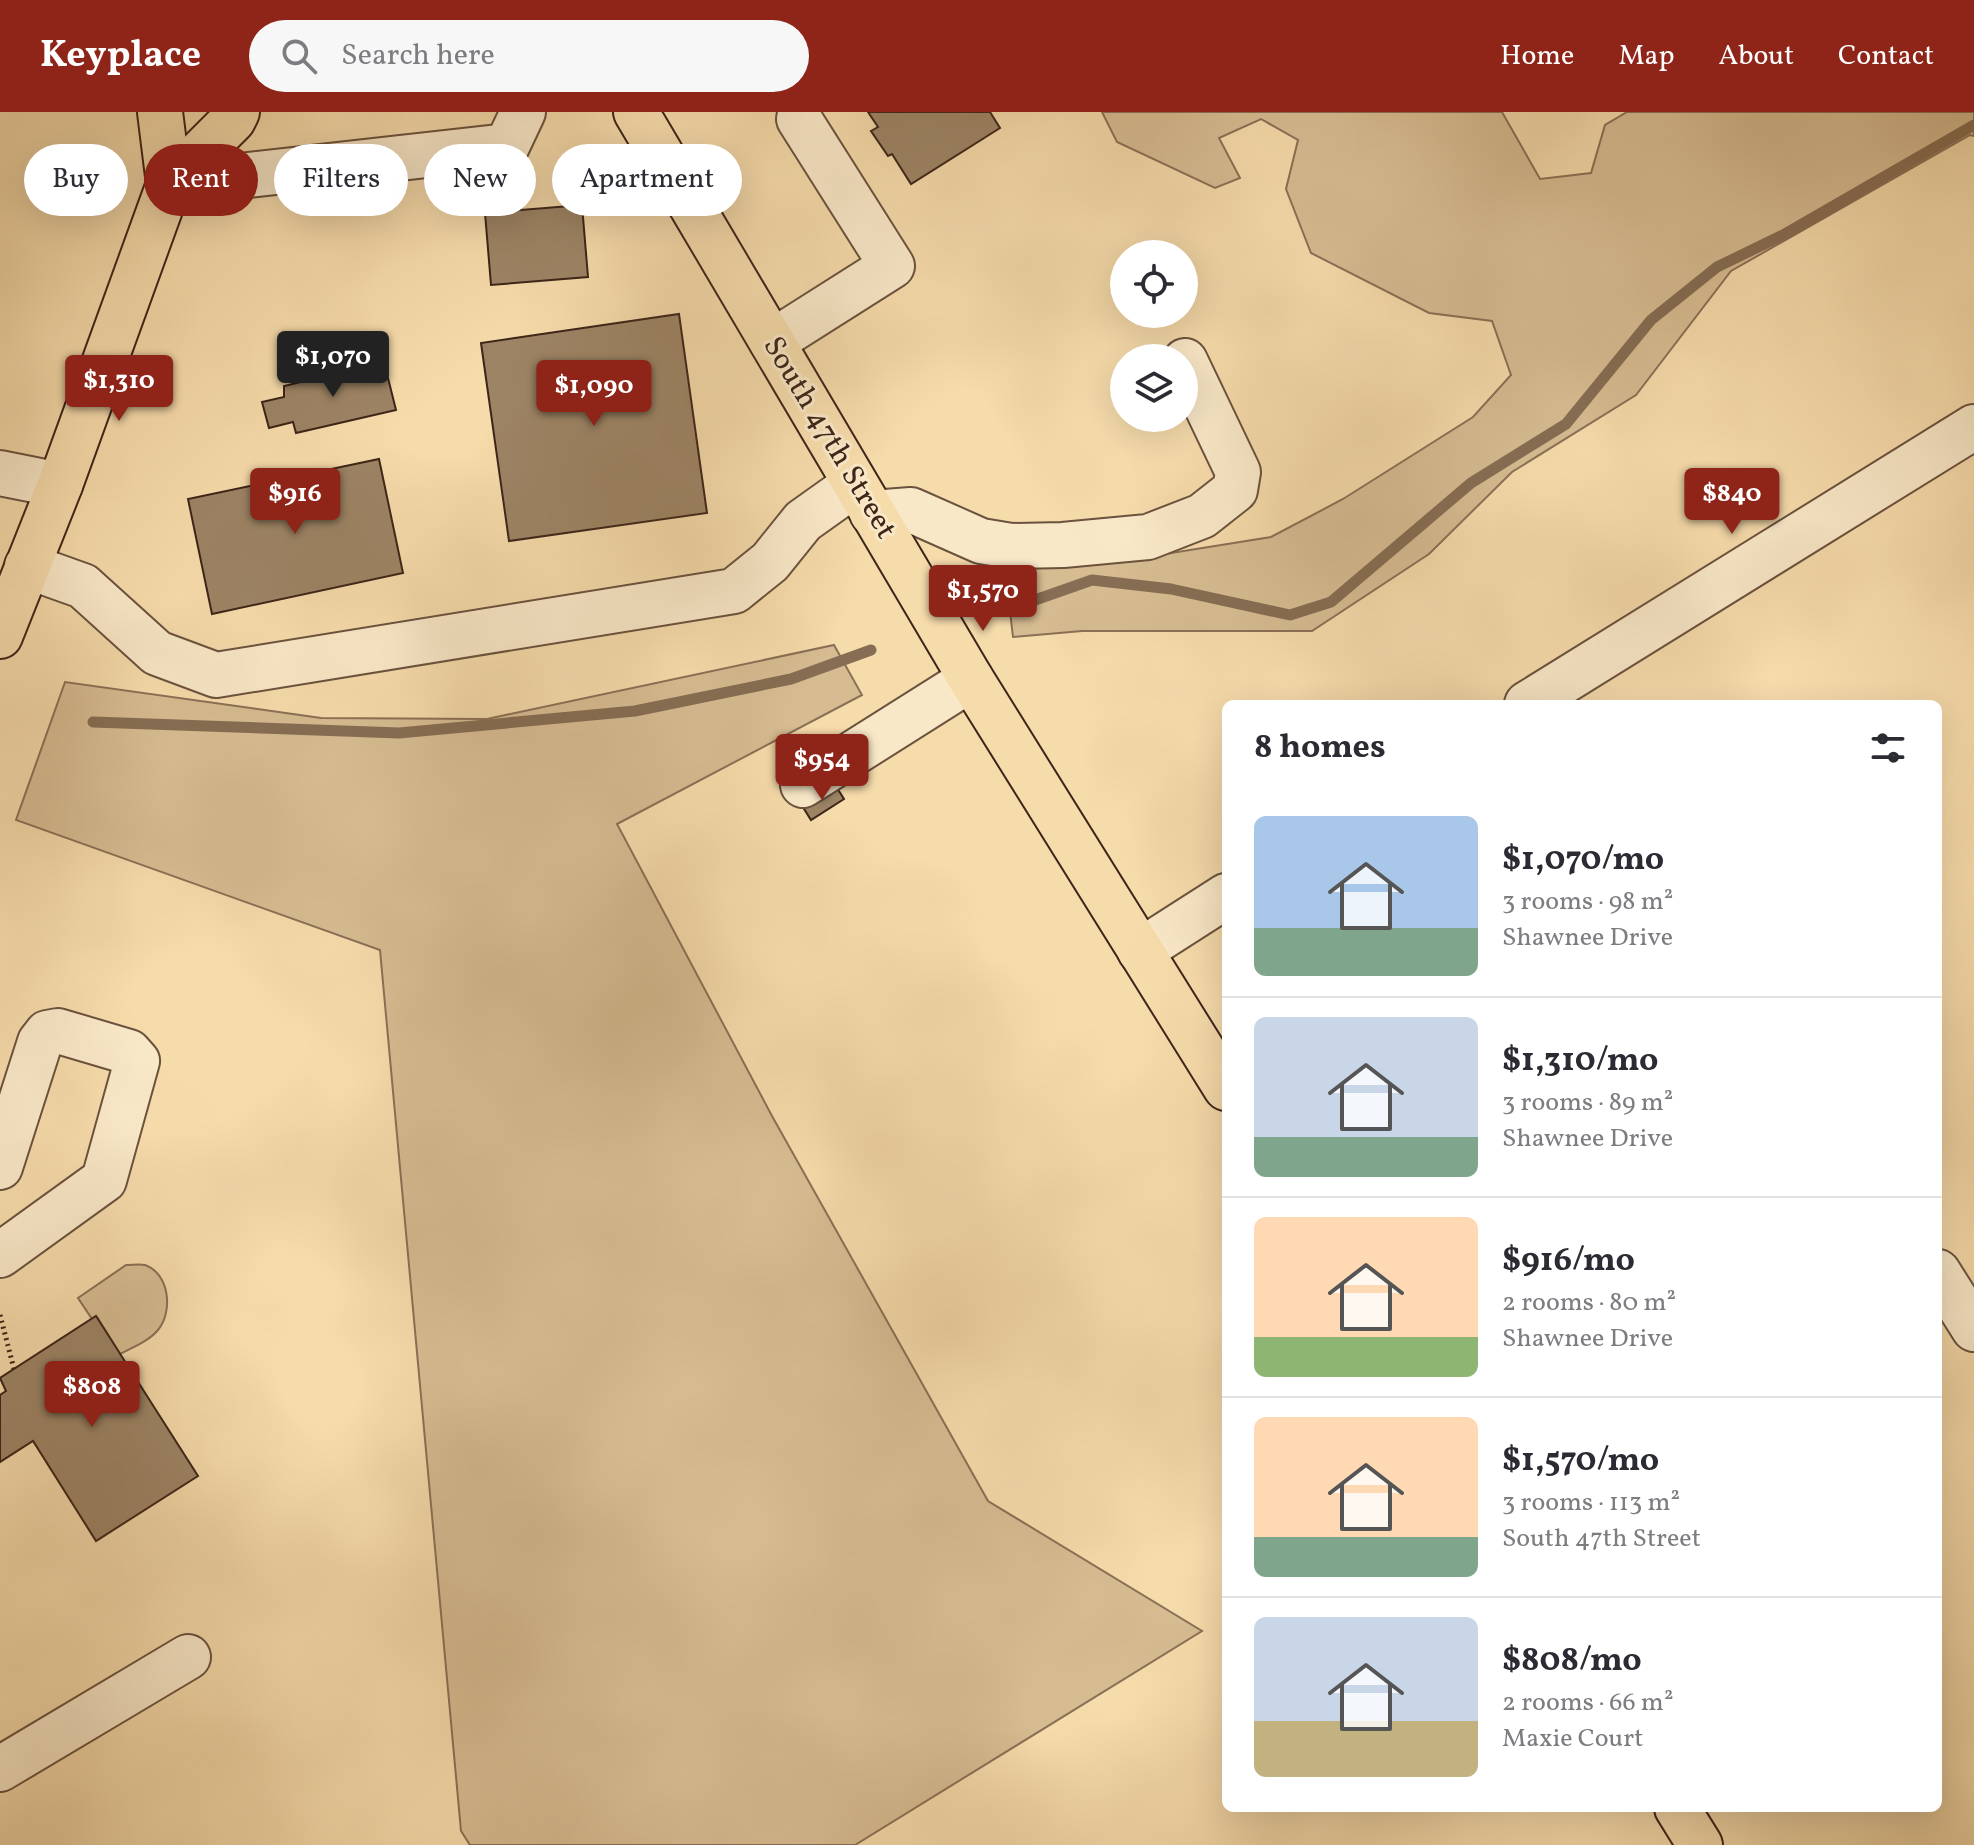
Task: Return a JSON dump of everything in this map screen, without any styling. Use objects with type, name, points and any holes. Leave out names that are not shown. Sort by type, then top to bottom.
[{"type":"main road","points":[[160,112],[164,144]]},
{"type":"main road","points":[[209,144],[237,112]]},
{"type":"main road","name":"South 47th Street","points":[[636,112],[971,679],[1222,1082]]},
{"type":"main road","points":[[0,636],[60,485],[157,216]]},
{"type":"main road","points":[[1679,1812],[1700,1845]]},
{"type":"street","points":[[258,174],[507,146],[523,112]]},
{"type":"street","points":[[772,342],[892,266],[799,119]]},
{"type":"street","points":[[27,566],[83,586],[157,653],[216,675],[734,591],[770,562],[803,521],[864,498],[911,510],[981,541],[1011,546],[1063,545],[1148,537],[1202,516],[1235,490],[1238,472],[1198,388]]},
{"type":"street","points":[[1542,700],[1575,691],[1974,427]]},
{"type":"street","points":[[0,473],[60,485]]},
{"type":"street","points":[[803,785],[971,679]]},
{"type":"street","points":[[1140,951],[1222,899]]},
{"type":"street","points":[[0,1167],[40,1042],[47,1033],[58,1031],[129,1052],[137,1061],[104,1180],[0,1255]]},
{"type":"street","points":[[1942,1278],[1974,1329]]},
{"type":"street","points":[[0,1769],[188,1657]]},
{"type":"path","points":[[0,1315],[14,1369]]},
{"type":"shaded area","points":[[1102,112],[1502,112],[1540,179],[1591,173],[1605,125],[1627,112],[1974,112],[1974,136],[1970,135],[1731,271],[1636,395],[1512,472],[1429,554],[1312,631],[1082,631],[1013,637],[1005,568],[1140,558],[1271,537],[1343,499],[1473,417],[1511,375],[1492,321],[1429,313],[1311,253],[1286,189],[1298,140],[1261,119],[1219,138],[1240,178],[1215,188],[1117,142]]},
{"type":"shaded area","points":[[834,645],[862,695],[617,824],[772,1116],[988,1501],[1202,1631],[855,1845],[470,1845],[461,1831],[380,950],[16,820],[65,682],[321,718],[487,719]]},
{"type":"shaded area","points":[[126,1265],[145,1265],[160,1276],[167,1304],[158,1330],[120,1354],[97,1317],[92,1319],[78,1298]]},
{"type":"building","points":[[868,112],[990,112],[1000,128],[911,184],[892,154],[888,156],[871,131],[878,127]]},
{"type":"building","points":[[552,207],[552,216],[583,216],[588,277],[491,285],[485,216],[536,216],[536,209]]},
{"type":"building","points":[[679,314],[707,513],[509,541],[481,343]]},
{"type":"building","points":[[384,362],[396,410],[296,433],[293,422],[269,428],[262,402],[284,397],[284,386]]},
{"type":"building","points":[[379,459],[403,573],[212,614],[188,499]]},
{"type":"building","points":[[834,783],[844,799],[811,820],[801,804]]},
{"type":"building","points":[[96,1316],[198,1476],[96,1541],[33,1441],[0,1462],[0,1395],[6,1391],[0,1378]]},
{"type":"waterway","points":[[1018,606],[1092,580],[1171,589],[1290,615],[1331,602],[1471,483],[1566,424],[1651,320],[1717,267],[1783,235],[1974,125]]},
{"type":"waterway","points":[[93,722],[399,733],[635,711],[791,679],[871,650]]}]
